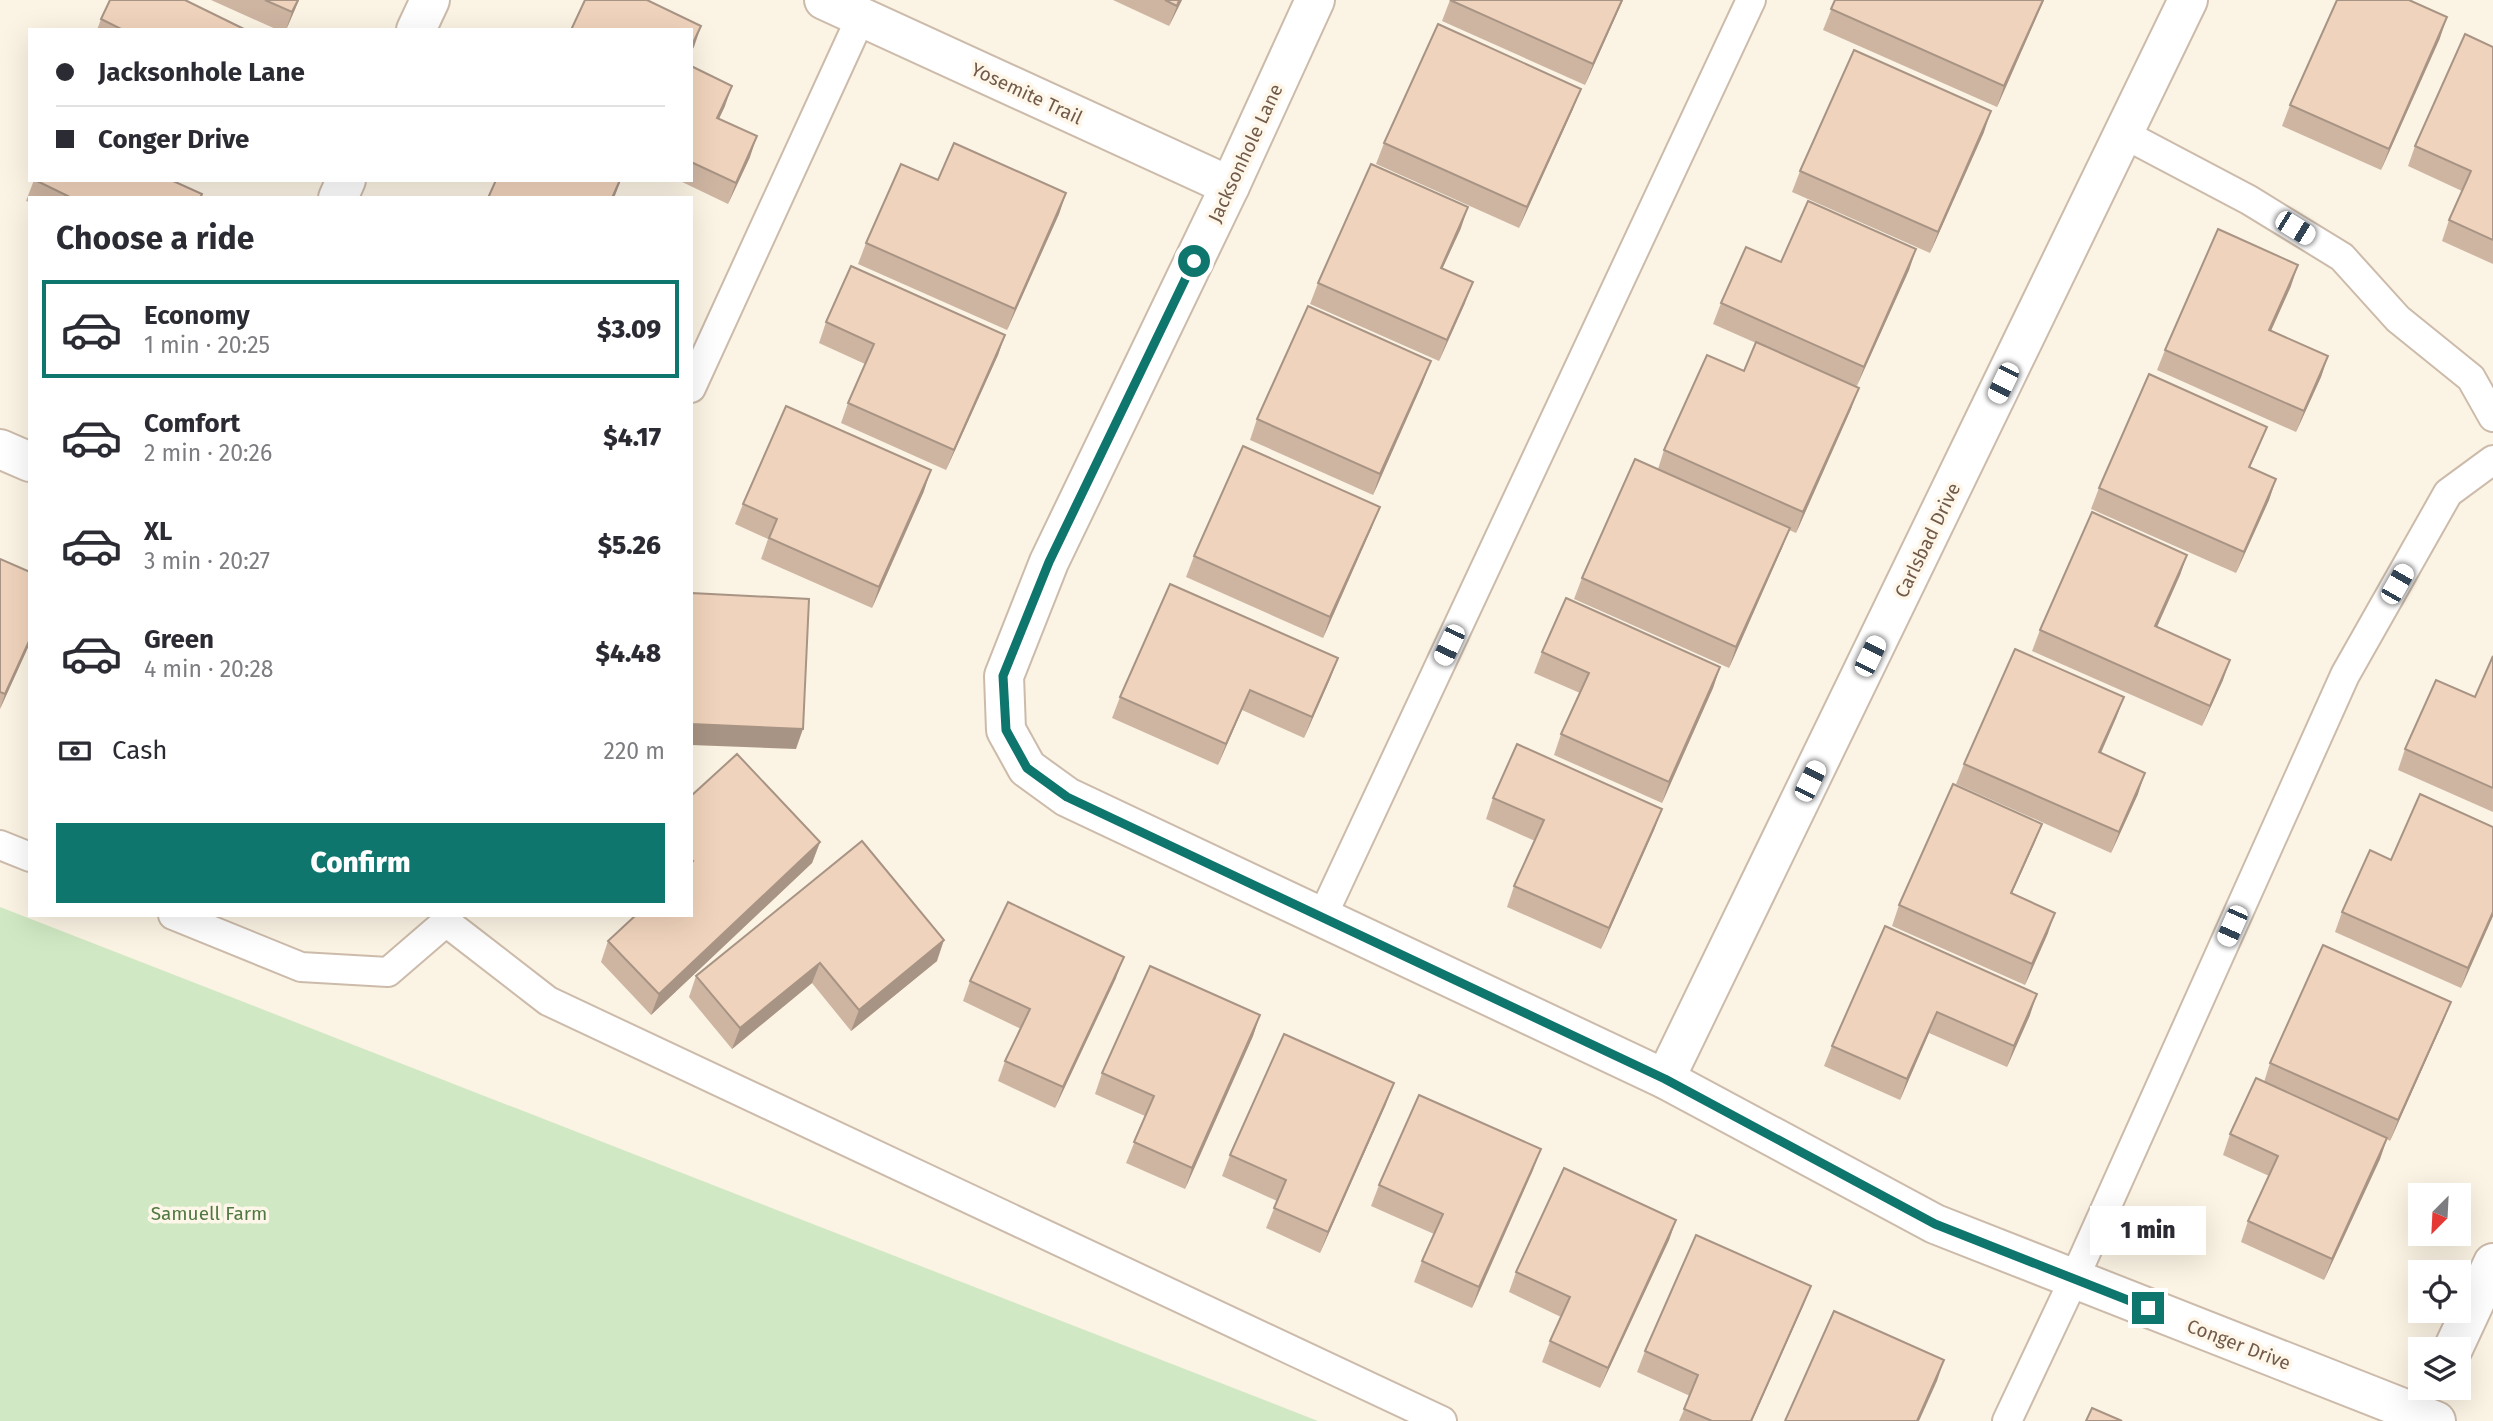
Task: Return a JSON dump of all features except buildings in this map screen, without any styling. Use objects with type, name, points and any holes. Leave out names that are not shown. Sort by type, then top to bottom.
[{"type":"street","points":[[417,28],[430,0]]},
{"type":"street","name":"Yosemite Trail","points":[[824,0],[1230,186]]},
{"type":"street","name":"Jacksonhole Lane","points":[[1006,730],[1003,676],[1049,562],[1230,186],[1315,0]]},
{"type":"street","name":"Carlsbad Drive","points":[[1665,1079],[2189,0]]},
{"type":"street","points":[[0,449],[28,461]]},
{"type":"street","name":"Conger Drive","points":[[1006,730],[1027,768],[1067,797],[1665,1079],[1935,1224],[2074,1279],[2431,1408]]},
{"type":"street","points":[[2459,1337],[2493,1263]]},
{"type":"lane","points":[[1322,917],[1751,0]]},
{"type":"lane","points":[[693,383],[861,17]]},
{"type":"lane","points":[[2124,134],[2249,200],[2342,257],[2398,319],[2471,377],[2493,417]]},
{"type":"lane","points":[[2007,1421],[2074,1279],[2345,675],[2448,493],[2493,460]]},
{"type":"lane","points":[[0,845],[28,856]]},
{"type":"lane","points":[[178,917],[301,967],[388,972],[448,918],[548,1001],[1442,1421]]},
{"type":"green space","name":"Samuell Farm","points":[[0,907],[1318,1421],[0,1421]]},
{"type":"route","points":[[1194,261],[1049,562],[1003,676],[1006,730],[1027,768],[1067,797],[1665,1079],[1935,1224],[2148,1308]]}]
